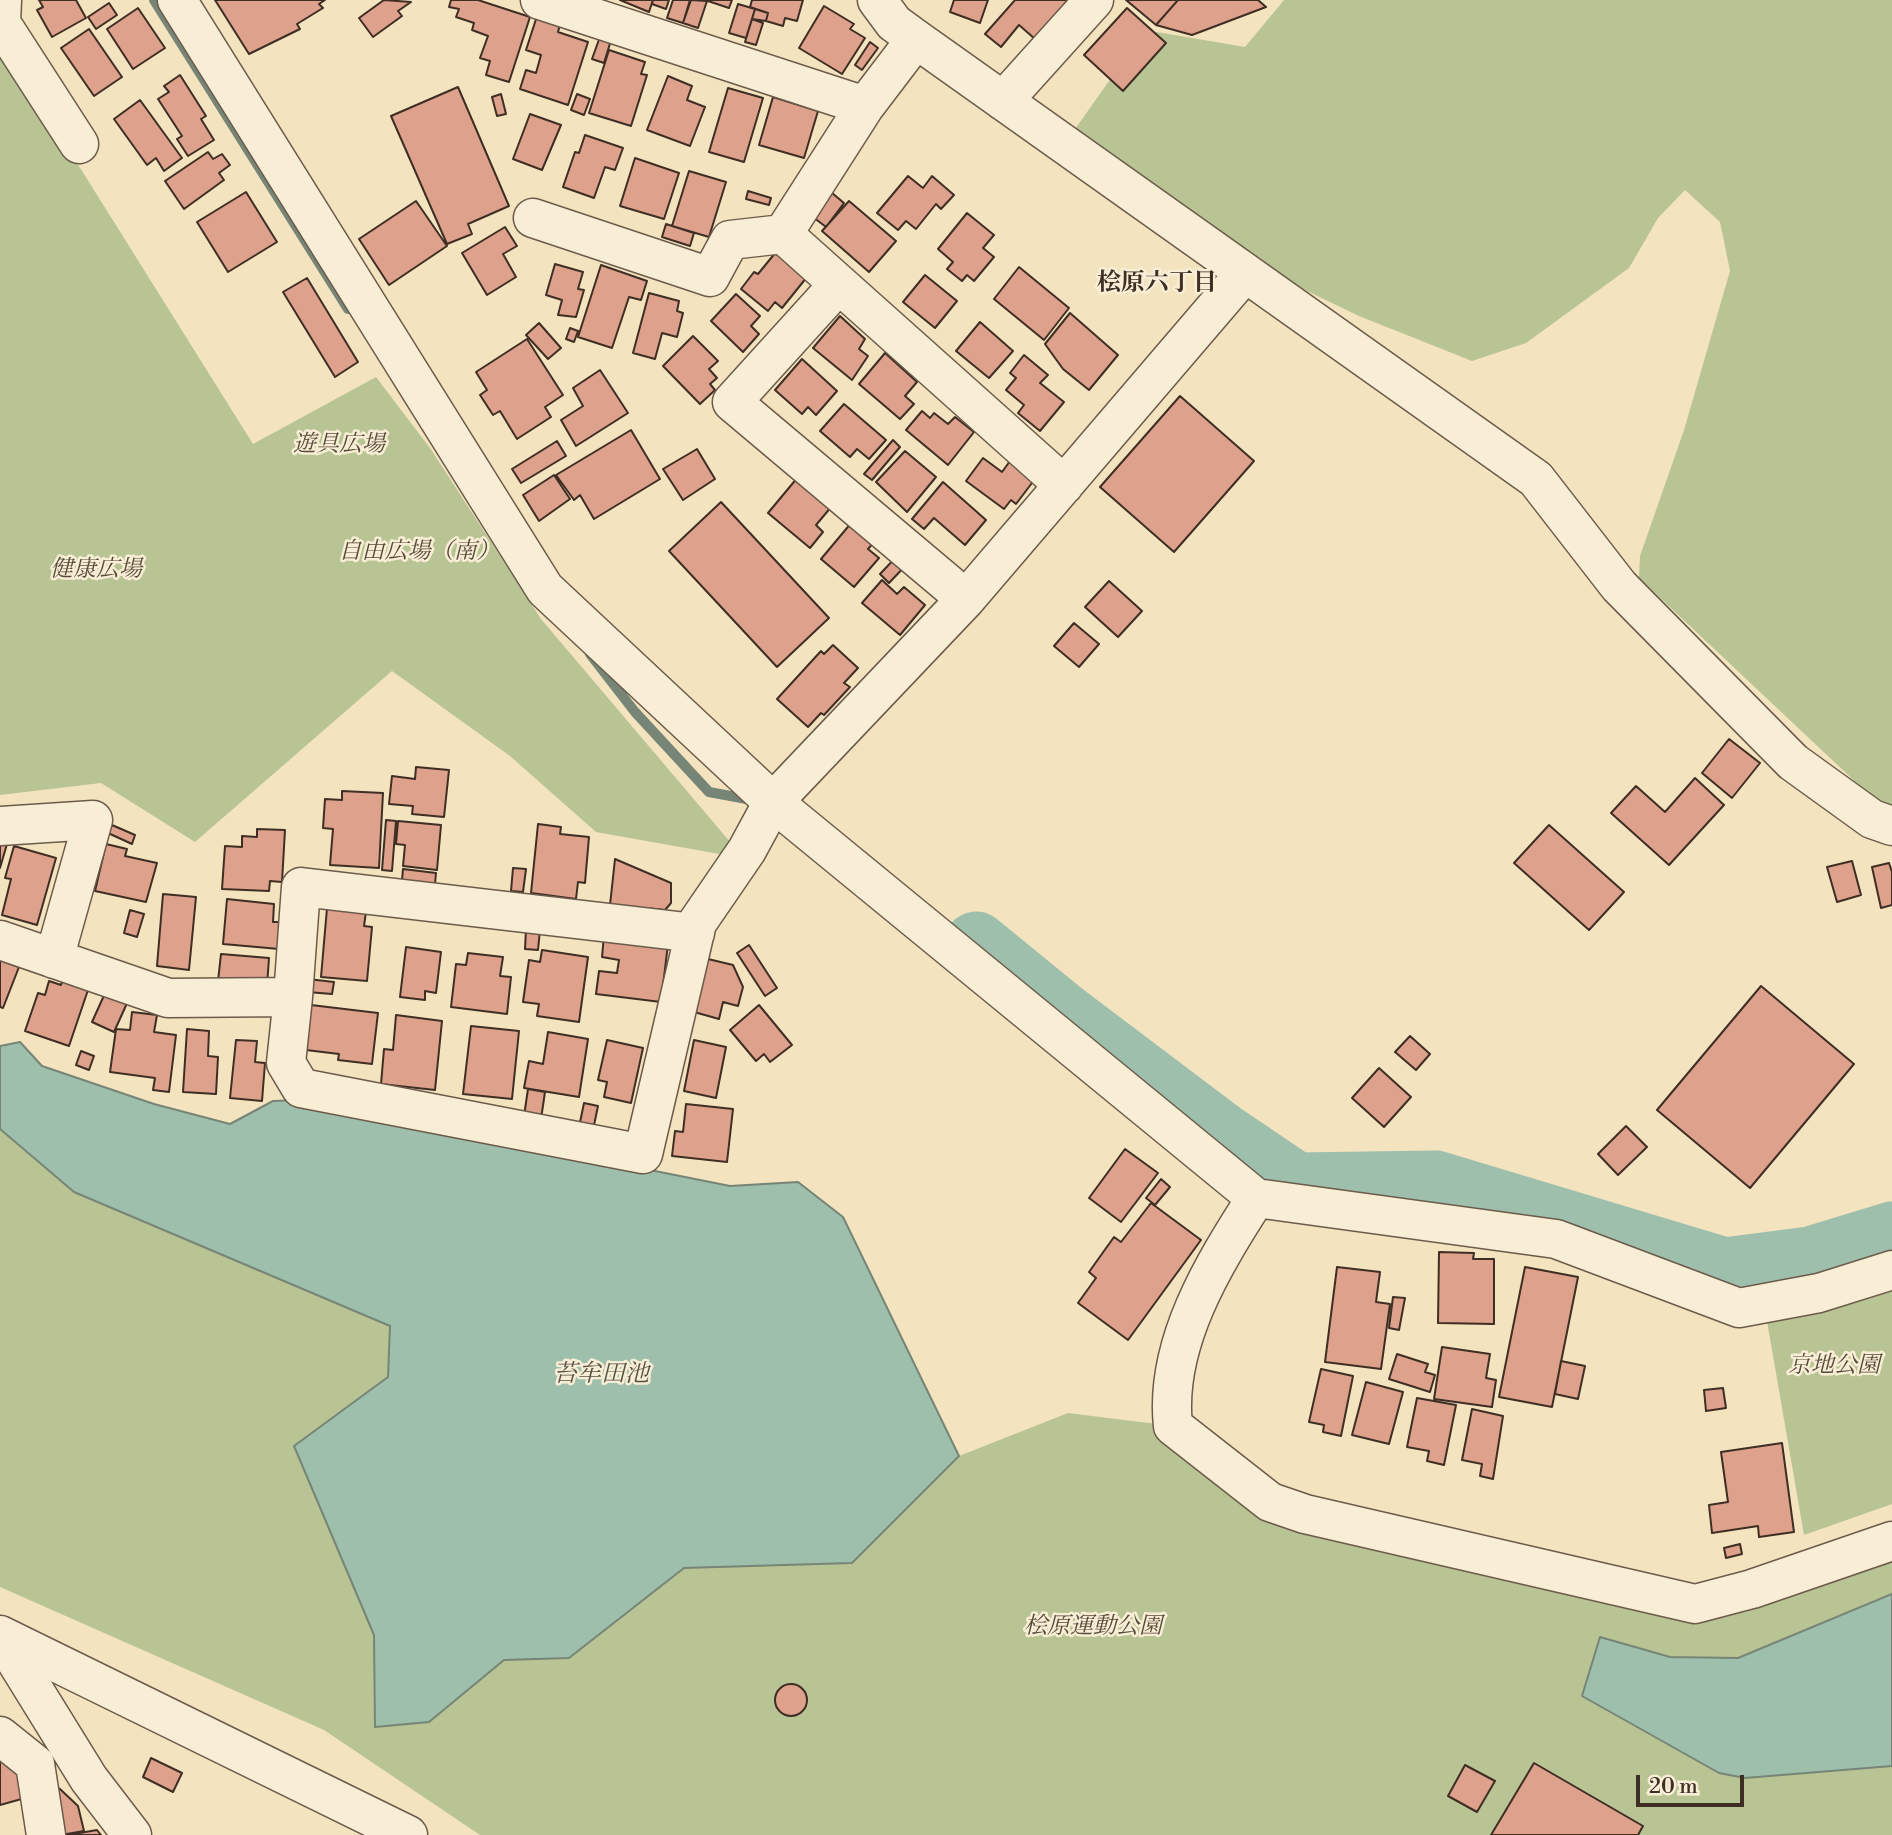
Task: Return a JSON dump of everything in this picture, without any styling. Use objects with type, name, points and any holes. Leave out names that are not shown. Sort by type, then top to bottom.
[{"type":"street","points":[[2,0],[1,23],[79,144]]},
{"type":"street","points":[[177,0],[545,589],[773,802],[1256,1198],[1556,1240],[1739,1308],[1819,1293],[1892,1270]]},
{"type":"street","points":[[540,0],[865,106]]},
{"type":"street","points":[[1003,101],[1094,0]]},
{"type":"street","points":[[884,3],[894,23],[1536,479],[1619,586],[1793,762],[1872,819],[1892,826]]},
{"type":"street","points":[[533,218],[710,277],[730,240],[783,233],[865,106],[916,39]]},
{"type":"street","points":[[783,233],[1064,485]]},
{"type":"street","points":[[695,933],[301,887],[286,1063],[301,1088],[643,1154],[695,933],[697,923],[747,850],[773,802],[966,599],[1245,273]]},
{"type":"street","points":[[839,284],[732,402],[966,599]]},
{"type":"street","points":[[0,826],[93,820],[54,959]]},
{"type":"street","points":[[0,940],[168,998],[293,997]]},
{"type":"street","points":[[1256,1198],[1217,1259],[1188,1325],[1170,1397],[1173,1426],[1270,1502],[1305,1514],[1695,1604],[1752,1589],[1892,1541]]},
{"type":"street","points":[[0,1635],[89,1779],[132,1835]]},
{"type":"street","points":[[0,1635],[408,1835]]},
{"type":"street","points":[[0,1736],[35,1764],[46,1835]]},
{"type":"green space","points":[[1284,0],[1892,0],[1892,810],[1881,806],[1639,578],[1640,556],[1684,430],[1730,271],[1720,222],[1685,190],[1658,218],[1629,268],[1526,343],[1472,361],[1359,316],[1282,279],[1073,132],[1145,30],[1245,47]]},
{"type":"green space","points":[[0,40],[253,444],[376,377],[430,448],[541,619],[731,843],[725,855],[596,832],[510,756],[392,671],[195,842],[101,783],[0,795]]},
{"type":"green space","name":"桧原運動公園","points":[[0,1129],[74,1192],[390,1325],[389,1377],[294,1446],[374,1635],[375,1727],[429,1722],[504,1660],[569,1658],[684,1568],[852,1563],[959,1456],[1068,1413],[1173,1426],[1270,1502],[1695,1604],[1892,1541],[1892,1835],[480,1835],[324,1730],[0,1587]]},
{"type":"green space","name":"京地公園","points":[[1892,1283],[1892,1504],[1804,1535],[1767,1321]]},
{"type":"water","name":"苔牟田池","points":[[20,1042],[42,1066],[154,1104],[230,1124],[273,1101],[300,1100],[730,1186],[798,1182],[843,1217],[959,1456],[852,1563],[684,1568],[569,1658],[504,1660],[429,1722],[375,1727],[374,1635],[294,1446],[388,1377],[390,1326],[74,1192],[0,1129],[0,1046]]},
{"type":"water","points":[[1892,1594],[1892,1766],[1745,1778],[1719,1773],[1582,1696],[1600,1637],[1670,1657],[1738,1658]]},
{"type":"building","points":[[39,0],[76,0],[86,18],[52,37],[37,10],[43,7]]},
{"type":"building","points":[[215,0],[325,0],[319,4],[323,8],[297,24],[300,29],[249,54]]},
{"type":"building","points":[[384,0],[411,2],[398,11],[402,16],[373,37],[359,18]]},
{"type":"building","points":[[451,0],[478,0],[530,17],[509,82],[486,75],[490,61],[480,58],[488,36],[472,30],[474,23],[456,17],[459,9],[449,7]]},
{"type":"building","points":[[620,0],[653,0],[649,12]]},
{"type":"building","points":[[653,0],[669,0],[666,9],[652,4]]},
{"type":"building","points":[[673,0],[690,0],[683,23],[667,18]]},
{"type":"building","points":[[691,0],[707,1],[698,28],[683,23]]},
{"type":"building","points":[[705,0],[732,0],[729,8]]},
{"type":"building","points":[[752,0],[803,0],[797,21],[785,18],[783,26],[766,21],[768,13],[750,7]]},
{"type":"building","points":[[954,0],[988,0],[980,23],[950,12]]},
{"type":"building","points":[[1015,0],[1068,0],[1035,39],[1019,25],[1001,47],[985,34]]},
{"type":"building","points":[[1126,0],[1178,0],[1156,25]]},
{"type":"building","points":[[1178,0],[1258,0],[1266,7],[1192,35],[1156,25]]},
{"type":"building","points":[[109,3],[117,15],[96,29],[88,17]]},
{"type":"building","points":[[738,4],[755,9],[746,38],[729,33]]},
{"type":"building","points":[[824,6],[854,24],[850,29],[865,38],[842,74],[799,48]]},
{"type":"building","points":[[138,8],[165,48],[133,69],[107,29]]},
{"type":"building","points":[[1127,8],[1166,43],[1123,91],[1084,55]]},
{"type":"building","points":[[755,9],[768,13],[766,21],[752,19]]},
{"type":"building","points":[[538,13],[561,21],[558,32],[588,42],[568,105],[520,89],[526,70],[536,73],[541,55],[526,50]]},
{"type":"building","points":[[752,19],[763,23],[756,45],[745,42]]},
{"type":"building","points":[[89,29],[122,77],[94,96],[61,48]]},
{"type":"building","points":[[601,34],[612,37],[604,63],[592,59]]},
{"type":"building","points":[[870,42],[878,48],[862,70],[855,65]]},
{"type":"building","points":[[609,50],[645,62],[641,74],[647,75],[631,126],[589,113]]},
{"type":"building","points":[[180,75],[206,116],[201,119],[214,140],[188,156],[177,139],[182,136],[158,99],[169,92],[164,86]]},
{"type":"building","points":[[668,76],[692,86],[687,100],[705,107],[690,146],[647,130]]},
{"type":"building","points":[[458,87],[509,206],[468,224],[472,234],[447,244],[391,116]]},
{"type":"building","points":[[728,88],[763,98],[744,162],[709,152]]},
{"type":"building","points":[[501,94],[506,114],[497,116],[492,97]]},
{"type":"building","points":[[577,94],[590,99],[584,115],[571,110]]},
{"type":"building","points":[[773,97],[818,111],[804,158],[759,145]]},
{"type":"building","points":[[140,100],[182,158],[164,171],[156,158],[147,165],[114,119]]},
{"type":"building","points":[[530,114],[561,125],[542,170],[513,159]]},
{"type":"building","points":[[585,135],[623,148],[615,170],[605,167],[594,198],[563,187],[575,152],[579,153]]},
{"type":"building","points":[[208,152],[213,159],[222,154],[230,165],[219,173],[224,180],[184,209],[165,181]]},
{"type":"building","points":[[635,158],[679,173],[664,219],[620,206]]},
{"type":"building","points":[[689,171],[726,182],[709,237],[672,226]]},
{"type":"building","points":[[908,176],[923,188],[932,176],[954,195],[941,209],[936,204],[916,229],[906,221],[898,230],[877,213]]},
{"type":"building","points":[[748,191],[771,198],[769,205],[746,199]]},
{"type":"building","points":[[246,192],[277,242],[228,272],[197,222]]},
{"type":"building","points":[[832,193],[844,203],[826,227],[813,217]]},
{"type":"building","points":[[416,201],[447,246],[389,285],[359,239]]},
{"type":"building","points":[[849,201],[896,241],[869,272],[822,231]]},
{"type":"building","points":[[967,213],[994,235],[983,248],[994,257],[974,281],[967,275],[962,281],[947,269],[953,262],[938,249]]},
{"type":"building","points":[[666,224],[694,233],[690,246],[662,237]]},
{"type":"building","points":[[505,227],[517,246],[503,254],[516,277],[487,295],[462,253]]},
{"type":"building","points":[[776,252],[807,277],[782,308],[775,302],[768,311],[741,289],[754,272],[758,274]]},
{"type":"building","points":[[555,264],[583,272],[578,289],[584,290],[576,317],[558,315],[562,300],[546,295]]},
{"type":"building","points":[[601,265],[647,281],[641,300],[629,297],[612,348],[578,337]]},
{"type":"building","points":[[1019,267],[1069,308],[1044,340],[994,299]]},
{"type":"building","points":[[925,275],[957,301],[935,328],[903,302]]},
{"type":"building","points":[[307,278],[358,362],[335,377],[283,292]]},
{"type":"building","points":[[649,293],[679,301],[677,311],[683,313],[677,337],[662,333],[655,359],[633,353]]},
{"type":"building","points":[[736,294],[760,316],[751,326],[759,334],[743,352],[711,321]]},
{"type":"building","points":[[1070,313],[1118,355],[1089,390],[1063,369],[1045,344]]},
{"type":"building","points":[[840,316],[865,339],[859,349],[868,356],[852,380],[813,348]]},
{"type":"building","points":[[980,322],[1013,351],[989,378],[956,351]]},
{"type":"building","points":[[539,323],[561,348],[548,359],[526,335]]},
{"type":"building","points":[[570,328],[578,331],[574,342],[566,339]]},
{"type":"building","points":[[693,336],[718,361],[709,369],[717,378],[710,384],[715,390],[700,404],[663,366]]},
{"type":"building","points":[[527,339],[563,395],[545,407],[551,417],[517,439],[500,411],[493,415],[480,395],[487,390],[476,372]]},
{"type":"building","points":[[885,353],[917,382],[905,396],[914,404],[900,419],[859,384]]},
{"type":"building","points":[[1024,355],[1048,375],[1040,383],[1064,402],[1040,431],[1018,413],[1024,405],[1006,390],[1016,378],[1010,373]]},
{"type":"building","points":[[802,359],[837,391],[816,415],[808,407],[802,414],[775,390]]},
{"type":"building","points":[[600,370],[628,413],[576,446],[561,420],[583,406],[573,388]]},
{"type":"building","points":[[1180,396],[1254,461],[1174,552],[1100,487]]},
{"type":"building","points":[[844,404],[886,440],[869,459],[857,449],[850,457],[820,431]]},
{"type":"building","points":[[922,411],[930,418],[934,413],[948,424],[955,417],[974,432],[948,465],[906,430]]},
{"type":"building","points":[[631,430],[660,479],[594,519],[580,495],[574,500],[556,475]]},
{"type":"building","points":[[893,440],[900,447],[872,480],[864,474]]},
{"type":"building","points":[[557,441],[566,456],[521,483],[512,469]]},
{"type":"building","points":[[697,449],[715,479],[683,500],[663,469]]},
{"type":"building","points":[[905,451],[936,477],[907,512],[876,482]]},
{"type":"building","points":[[983,458],[1002,472],[1010,461],[1035,479],[1016,504],[1011,500],[1004,509],[966,481]]},
{"type":"building","points":[[554,475],[570,499],[539,521],[523,495]]},
{"type":"building","points":[[798,477],[832,506],[816,525],[823,532],[810,548],[768,513]]},
{"type":"building","points":[[943,482],[986,520],[965,545],[934,518],[924,529],[912,519]]},
{"type":"building","points":[[721,502],[829,618],[777,667],[669,551]]},
{"type":"building","points":[[852,522],[875,541],[868,549],[879,558],[854,587],[821,559]]},
{"type":"building","points":[[899,554],[908,563],[889,583],[880,574]]},
{"type":"building","points":[[882,580],[897,594],[904,587],[925,605],[900,635],[862,603]]},
{"type":"building","points":[[1109,581],[1142,611],[1118,637],[1085,607]]},
{"type":"building","points":[[1074,623],[1099,644],[1079,667],[1054,646]]},
{"type":"building","points":[[833,645],[858,668],[844,683],[850,687],[824,715],[821,713],[808,727],[777,699],[821,651],[824,654]]},
{"type":"building","points":[[1729,739],[1760,763],[1732,798],[1702,773]]},
{"type":"building","points":[[416,767],[449,770],[444,817],[412,814],[413,806],[389,804],[392,776],[415,779]]},
{"type":"building","points":[[1695,778],[1724,805],[1669,865],[1611,813],[1636,786],[1665,812]]},
{"type":"building","points":[[342,791],[383,793],[379,868],[330,865],[333,829],[323,828],[325,799],[342,800]]},
{"type":"building","points":[[386,820],[396,821],[392,871],[382,870]]},
{"type":"building","points":[[398,821],[441,825],[437,870],[403,866],[405,845],[396,844]]},
{"type":"building","points":[[538,824],[561,827],[560,834],[589,837],[585,883],[578,882],[576,899],[531,893]]},
{"type":"building","points":[[112,825],[135,835],[132,844],[108,833]]},
{"type":"building","points":[[1549,825],[1624,892],[1589,930],[1514,863]]},
{"type":"building","points":[[257,829],[285,830],[282,882],[270,881],[269,891],[222,889],[225,846],[242,847],[242,836],[257,837]]},
{"type":"building","points":[[0,842],[7,844],[0,868]]},
{"type":"building","points":[[106,844],[127,849],[125,856],[157,863],[146,902],[95,891]]},
{"type":"building","points":[[14,846],[56,858],[37,925],[2,915],[11,879],[5,878]]},
{"type":"building","points":[[615,859],[671,883],[671,903],[665,910],[610,905]]},
{"type":"building","points":[[1852,861],[1861,895],[1837,902],[1827,867]]},
{"type":"building","points":[[1889,863],[1892,872],[1892,905],[1881,908],[1872,867]]},
{"type":"building","points":[[513,868],[526,869],[523,892],[511,891]]},
{"type":"building","points":[[403,869],[436,873],[435,884],[402,880]]},
{"type":"building","points":[[163,894],[196,897],[189,970],[157,966]]},
{"type":"building","points":[[227,899],[274,904],[273,922],[281,922],[279,949],[223,944]]},
{"type":"building","points":[[327,908],[366,912],[364,926],[372,927],[367,981],[321,977]]},
{"type":"building","points":[[130,910],[144,914],[137,937],[124,933]]},
{"type":"building","points":[[526,929],[540,930],[538,950],[525,949]]},
{"type":"building","points":[[604,935],[668,944],[661,1002],[596,994],[599,971],[617,973],[619,960],[602,957]]},
{"type":"building","points":[[749,945],[777,988],[765,996],[737,953]]},
{"type":"building","points":[[406,947],[441,952],[436,993],[425,991],[425,1000],[400,997]]},
{"type":"building","points":[[542,950],[588,957],[579,1022],[537,1016],[539,1004],[523,1002],[529,960],[540,962]]},
{"type":"building","points":[[468,953],[503,957],[500,976],[511,977],[507,1014],[451,1007],[456,964],[466,965]]},
{"type":"building","points":[[221,954],[269,958],[267,986],[218,981]]},
{"type":"building","points":[[708,959],[733,965],[743,987],[738,1006],[723,1002],[719,1019],[694,1012]]},
{"type":"building","points":[[0,960],[19,967],[3,1008],[0,1007]]},
{"type":"building","points":[[63,979],[89,987],[69,1046],[25,1031],[38,993],[45,995],[49,981],[61,985]]},
{"type":"building","points":[[308,979],[334,982],[332,994],[307,992]]},
{"type":"building","points":[[1761,986],[1854,1064],[1750,1188],[1657,1110]]},
{"type":"building","points":[[106,991],[128,1001],[114,1032],[92,1022]]},
{"type":"building","points":[[311,1005],[378,1013],[372,1064],[338,1060],[339,1054],[306,1050]]},
{"type":"building","points":[[759,1005],[792,1045],[770,1062],[764,1054],[756,1061],[730,1030]]},
{"type":"building","points":[[132,1012],[157,1015],[154,1032],[176,1035],[169,1092],[153,1090],[155,1078],[110,1072],[116,1029],[130,1030]]},
{"type":"building","points":[[396,1015],[442,1021],[435,1090],[381,1084],[384,1049],[393,1050]]},
{"type":"building","points":[[471,1026],[519,1031],[512,1099],[463,1094]]},
{"type":"building","points":[[187,1029],[209,1031],[208,1056],[218,1057],[216,1094],[183,1092]]},
{"type":"building","points":[[548,1032],[588,1039],[579,1097],[524,1088],[529,1061],[543,1064]]},
{"type":"building","points":[[1410,1036],[1430,1054],[1416,1070],[1395,1052]]},
{"type":"building","points":[[236,1040],[257,1041],[255,1062],[265,1063],[262,1101],[230,1098]]},
{"type":"building","points":[[607,1040],[643,1048],[631,1103],[604,1097],[607,1082],[598,1080]]},
{"type":"building","points":[[694,1040],[726,1047],[716,1098],[684,1091]]},
{"type":"building","points":[[81,1051],[94,1056],[89,1070],[76,1065]]},
{"type":"building","points":[[1379,1068],[1411,1097],[1384,1127],[1352,1098]]},
{"type":"building","points":[[528,1089],[545,1092],[541,1119],[524,1116]]},
{"type":"building","points":[[584,1103],[598,1106],[593,1130],[579,1127]]},
{"type":"building","points":[[686,1104],[733,1109],[727,1162],[672,1156],[675,1131],[683,1132]]},
{"type":"building","points":[[1626,1126],[1647,1147],[1618,1175],[1598,1154]]},
{"type":"building","points":[[1125,1149],[1158,1173],[1121,1222],[1089,1198]]},
{"type":"building","points":[[1161,1179],[1170,1187],[1155,1205],[1146,1198]]},
{"type":"building","points":[[1151,1203],[1201,1240],[1128,1340],[1078,1303],[1096,1278],[1089,1272],[1114,1237],[1121,1242]]},
{"type":"building","points":[[1439,1252],[1474,1253],[1473,1259],[1494,1259],[1494,1324],[1438,1323]]},
{"type":"building","points":[[1337,1267],[1380,1272],[1376,1302],[1390,1304],[1381,1369],[1325,1362]]},
{"type":"building","points":[[1525,1267],[1578,1277],[1552,1407],[1499,1397]]},
{"type":"building","points":[[1393,1297],[1405,1298],[1399,1330],[1389,1328]]},
{"type":"building","points":[[1442,1347],[1490,1354],[1486,1378],[1496,1380],[1492,1407],[1434,1399]]},
{"type":"building","points":[[1397,1354],[1428,1364],[1425,1372],[1435,1375],[1430,1392],[1389,1379]]},
{"type":"building","points":[[1561,1361],[1585,1366],[1578,1399],[1555,1394]]},
{"type":"building","points":[[1321,1369],[1353,1376],[1341,1436],[1323,1432],[1324,1425],[1309,1422]]},
{"type":"building","points":[[1366,1382],[1403,1392],[1389,1444],[1352,1435]]},
{"type":"building","points":[[1723,1388],[1726,1408],[1706,1411],[1704,1390]]},
{"type":"building","points":[[1417,1398],[1456,1405],[1444,1465],[1427,1461],[1429,1451],[1407,1447]]},
{"type":"building","points":[[1472,1409],[1503,1416],[1493,1479],[1480,1476],[1482,1464],[1462,1460]]},
{"type":"building","points":[[1782,1443],[1794,1532],[1759,1537],[1758,1526],[1712,1533],[1709,1505],[1728,1502],[1721,1452]]},
{"type":"building","points":[[1740,1544],[1742,1554],[1726,1558],[1724,1548]]},
{"type":"building","points":[[791,1684],[802,1689],[807,1700],[802,1711],[791,1716],[780,1711],[775,1700],[780,1689]]},
{"type":"building","points":[[0,1751],[17,1764],[25,1798],[0,1805]]},
{"type":"building","points":[[151,1758],[182,1773],[173,1792],[143,1777]]},
{"type":"building","points":[[1534,1763],[1643,1826],[1638,1835],[1491,1835]]},
{"type":"building","points":[[1465,1765],[1495,1781],[1477,1812],[1448,1796]]},
{"type":"building","points":[[51,1786],[60,1789],[78,1806],[84,1831],[61,1835]]},
{"type":"building","points":[[97,1830],[101,1835],[68,1835]]},
{"type":"waterway","points":[[154,0],[348,309]]},
{"type":"waterway","points":[[590,654],[635,712],[709,792],[752,800]]},
{"type":"waterway","points":[[976,944],[1063,1015],[1222,1135],[1296,1185],[1436,1183],[1725,1270],[1810,1259],[1892,1234]]},
{"type":"district","name":"桧原六丁目","points":[[1157,284]]},
{"type":"park label","name":"遊具広場","points":[[339,445]]},
{"type":"park label","name":"自由広場（南）","points":[[419,552]]},
{"type":"park label","name":"健康広場","points":[[96,570]]}]
